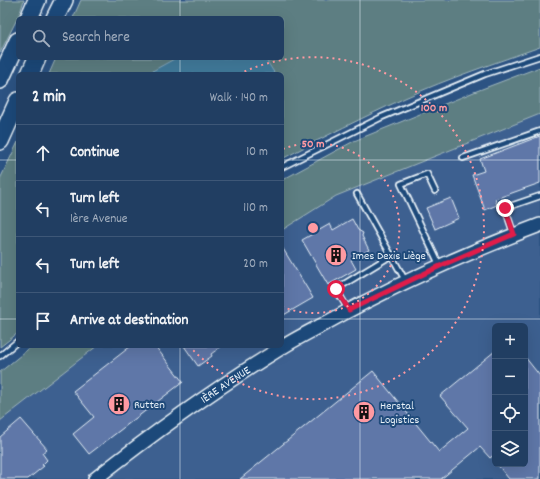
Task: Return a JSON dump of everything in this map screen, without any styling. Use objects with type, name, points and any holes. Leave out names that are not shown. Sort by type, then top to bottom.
[{"type":"highway","points":[[30,16],[37,0]]},
{"type":"highway","points":[[56,16],[64,0]]},
{"type":"highway","points":[[0,80],[16,45]]},
{"type":"highway","points":[[31,72],[36,60]]},
{"type":"highway","points":[[0,141],[16,105]]},
{"type":"street","name":"1ÈRE AVENUE","points":[[284,346],[349,310],[406,281],[514,234],[540,225]]},
{"type":"street","name":"1ÈRE AVENUE","points":[[95,479],[143,441],[204,398],[281,348]]},
{"type":"lane","points":[[284,166],[382,117],[485,74],[540,56]]},
{"type":"lane","points":[[463,158],[540,131]]},
{"type":"lane","points":[[435,191],[427,174],[401,184],[440,266]]},
{"type":"lane","points":[[357,194],[406,281]]},
{"type":"lane","points":[[514,234],[505,208],[540,196]]},
{"type":"lane","points":[[349,310],[336,289],[392,256]]},
{"type":"lane","points":[[0,356],[16,343]]},
{"type":"shaded area","points":[[172,60],[266,60],[274,72],[151,72]]},
{"type":"shaded area","points":[[540,114],[540,479],[0,479],[0,421],[94,348],[284,348],[284,229],[336,196]]},
{"type":"green space","points":[[0,0],[24,0],[20,13],[18,16],[16,16],[16,21],[0,53]]},
{"type":"green space","points":[[81,0],[540,0],[540,47],[472,71],[405,98],[284,158],[284,72],[50,72],[55,60],[284,60],[284,16],[74,16]]},
{"type":"green space","points":[[540,67],[540,114],[336,196],[284,229],[284,179],[354,141]]},
{"type":"green space","points":[[16,146],[16,335],[0,347],[0,179]]},
{"type":"green space","points":[[30,348],[94,348],[0,421],[0,372]]},
{"type":"building","points":[[540,136],[540,183],[495,199],[497,205],[485,210],[472,175],[484,171],[480,159]]},
{"type":"building","points":[[451,198],[459,218],[435,229],[426,208]]},
{"type":"building","name":"Imes Dexis Liège","points":[[352,219],[358,230],[363,233],[362,236],[369,250],[351,260],[356,269],[328,285],[302,240],[330,224],[333,230]]},
{"type":"building","points":[[284,250],[313,298],[284,315]]},
{"type":"building","name":"Rutten","points":[[128,348],[157,348],[183,382],[89,454],[73,434],[94,417],[73,391]]},
{"type":"building","points":[[185,348],[219,348],[211,354],[212,356],[198,366]]},
{"type":"building","name":"Herstal Logistics","points":[[492,353],[492,456],[490,458],[480,447],[441,479],[240,479],[373,371],[439,452],[468,428],[440,396]]},
{"type":"building","points":[[528,361],[540,376],[540,479],[509,479],[499,467],[528,467]]},
{"type":"building","points":[[21,419],[47,449],[42,453],[47,460],[42,465],[44,466],[28,479],[0,479],[0,437]]},
{"type":"place","name":"Imes Dexis Liège","points":[[336,255]]},
{"type":"place","name":"Rutten","points":[[119,404]]},
{"type":"place","name":"Herstal Logistics","points":[[364,412]]},
{"type":"route","points":[[336,289],[349,310],[406,281],[514,234],[505,208]]}]
